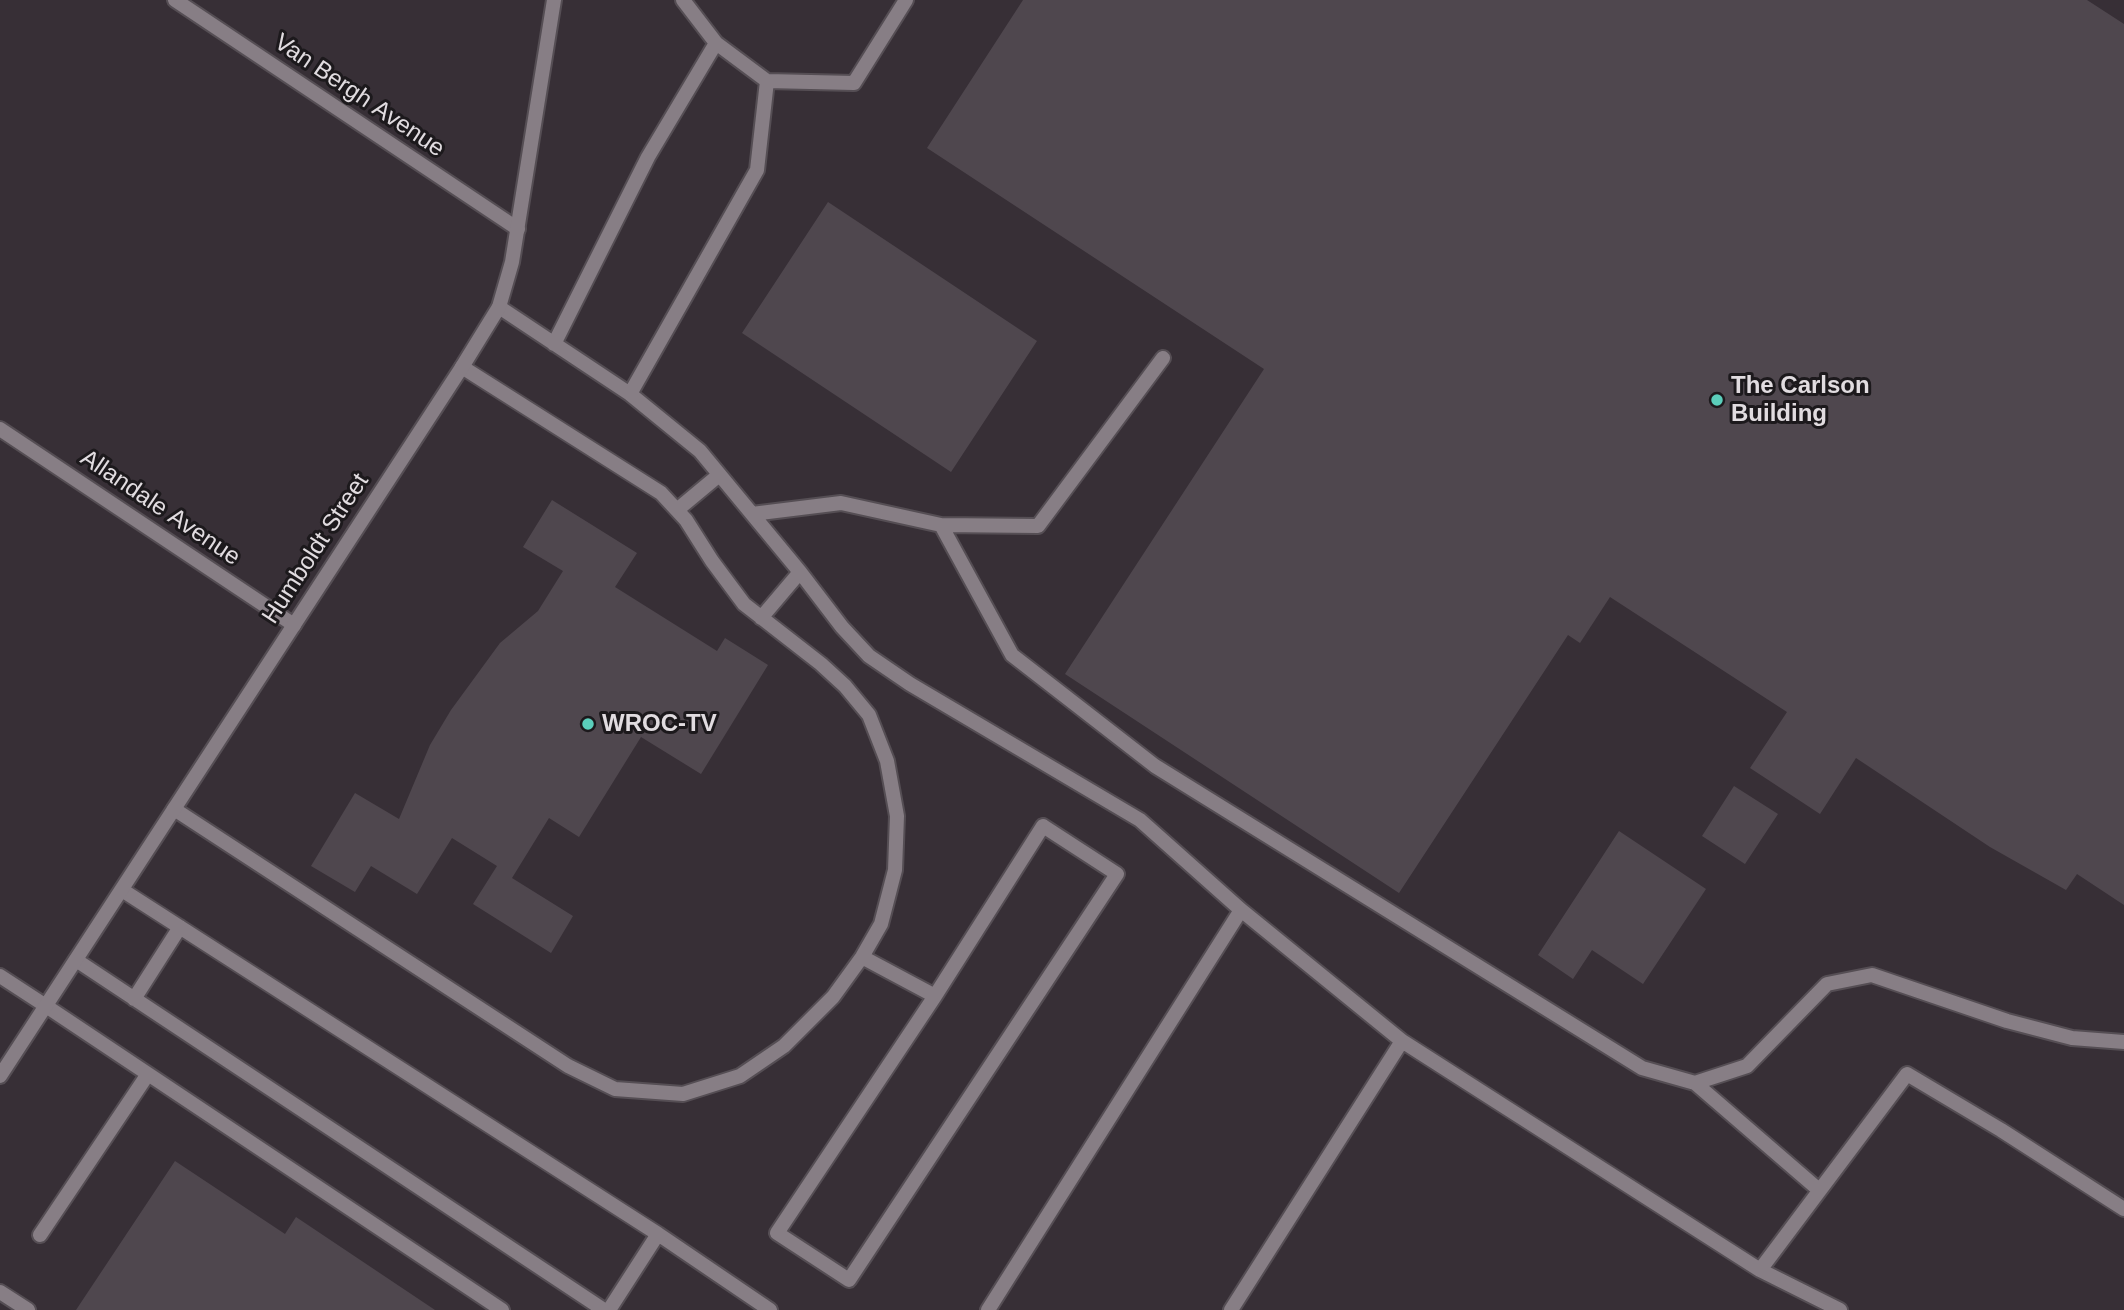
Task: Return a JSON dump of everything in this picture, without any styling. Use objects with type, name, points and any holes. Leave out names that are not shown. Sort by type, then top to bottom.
[{"type":"street","name":"Van Bergh Avenue","points":[[175,0],[517,229]]},
{"type":"street","name":"Humboldt Street","points":[[0,1076],[499,307],[512,262],[555,0]]},
{"type":"street","points":[[683,0],[716,43],[767,81],[854,83],[906,0]]},
{"type":"street","points":[[554,344],[648,157],[716,43]]},
{"type":"street","points":[[630,394],[757,170],[767,81]]},
{"type":"street","points":[[499,307],[630,394],[700,451],[842,627],[869,656],[910,684],[1140,820],[1241,910],[1402,1041],[1760,1270],[1840,1310]]},
{"type":"street","points":[[752,514],[841,503],[941,525],[1038,526],[1163,358]]},
{"type":"street","points":[[174,809],[568,1066],[615,1089],[683,1094],[740,1076],[784,1046],[833,997],[862,957],[881,924],[895,870],[897,816],[887,761],[869,715],[845,686],[821,664],[744,604],[677,510],[661,493],[462,367]]},
{"type":"street","name":"Allandale Avenue","points":[[0,429],[294,625]]},
{"type":"street","points":[[677,510],[719,475]]},
{"type":"street","points":[[941,525],[1012,655],[1155,766],[1642,1068],[1695,1083],[1819,1190]]},
{"type":"street","points":[[761,618],[800,572]]},
{"type":"street","points":[[1043,826],[1117,874],[849,1280],[777,1233],[935,996],[1043,826]]},
{"type":"street","points":[[122,890],[658,1234],[770,1310]]},
{"type":"street","points":[[988,1310],[1241,910]]},
{"type":"street","points":[[134,999],[180,927]]},
{"type":"street","points":[[862,957],[935,996]]},
{"type":"street","points":[[76,960],[607,1310],[658,1234]]},
{"type":"street","points":[[1695,1083],[1747,1066],[1827,984],[1872,975],[2007,1021],[2072,1038],[2124,1042]]},
{"type":"street","points":[[0,976],[502,1310]]},
{"type":"street","points":[[1231,1310],[1402,1041]]},
{"type":"street","points":[[40,1235],[148,1074]]},
{"type":"street","points":[[1760,1270],[1907,1074],[2001,1130],[2124,1209]]},
{"type":"street","points":[[6,1300],[28,1310]]},
{"type":"building","name":"The Carlson Building","points":[[1023,0],[2087,0],[2124,24],[2124,905],[2077,874],[2066,890],[1990,847],[1856,758],[1820,814],[1750,768],[1787,712],[1610,597],[1580,643],[1568,635],[1399,893],[1065,674],[1264,369],[927,148]]},
{"type":"building","points":[[828,202],[1037,341],[951,472],[742,333]]},
{"type":"building","name":"WROC-TV","points":[[552,500],[637,553],[615,587],[717,651],[725,638],[768,665],[701,774],[641,737],[579,837],[549,818],[512,878],[573,916],[551,953],[473,904],[497,866],[452,838],[417,894],[371,866],[355,892],[311,866],[355,793],[399,819],[430,745],[451,710],[500,643],[538,611],[563,571],[523,547]]},
{"type":"building","points":[[1734,786],[1778,814],[1745,864],[1702,836]]},
{"type":"building","points":[[1619,831],[1706,889],[1643,984],[1592,950],[1573,979],[1538,955]]},
{"type":"building","points":[[175,1161],[285,1234],[296,1217],[435,1310],[76,1310]]},
{"type":"place","name":"The Carlson Building","points":[[1717,400]]},
{"type":"place","name":"WROC-TV","points":[[588,724]]}]
